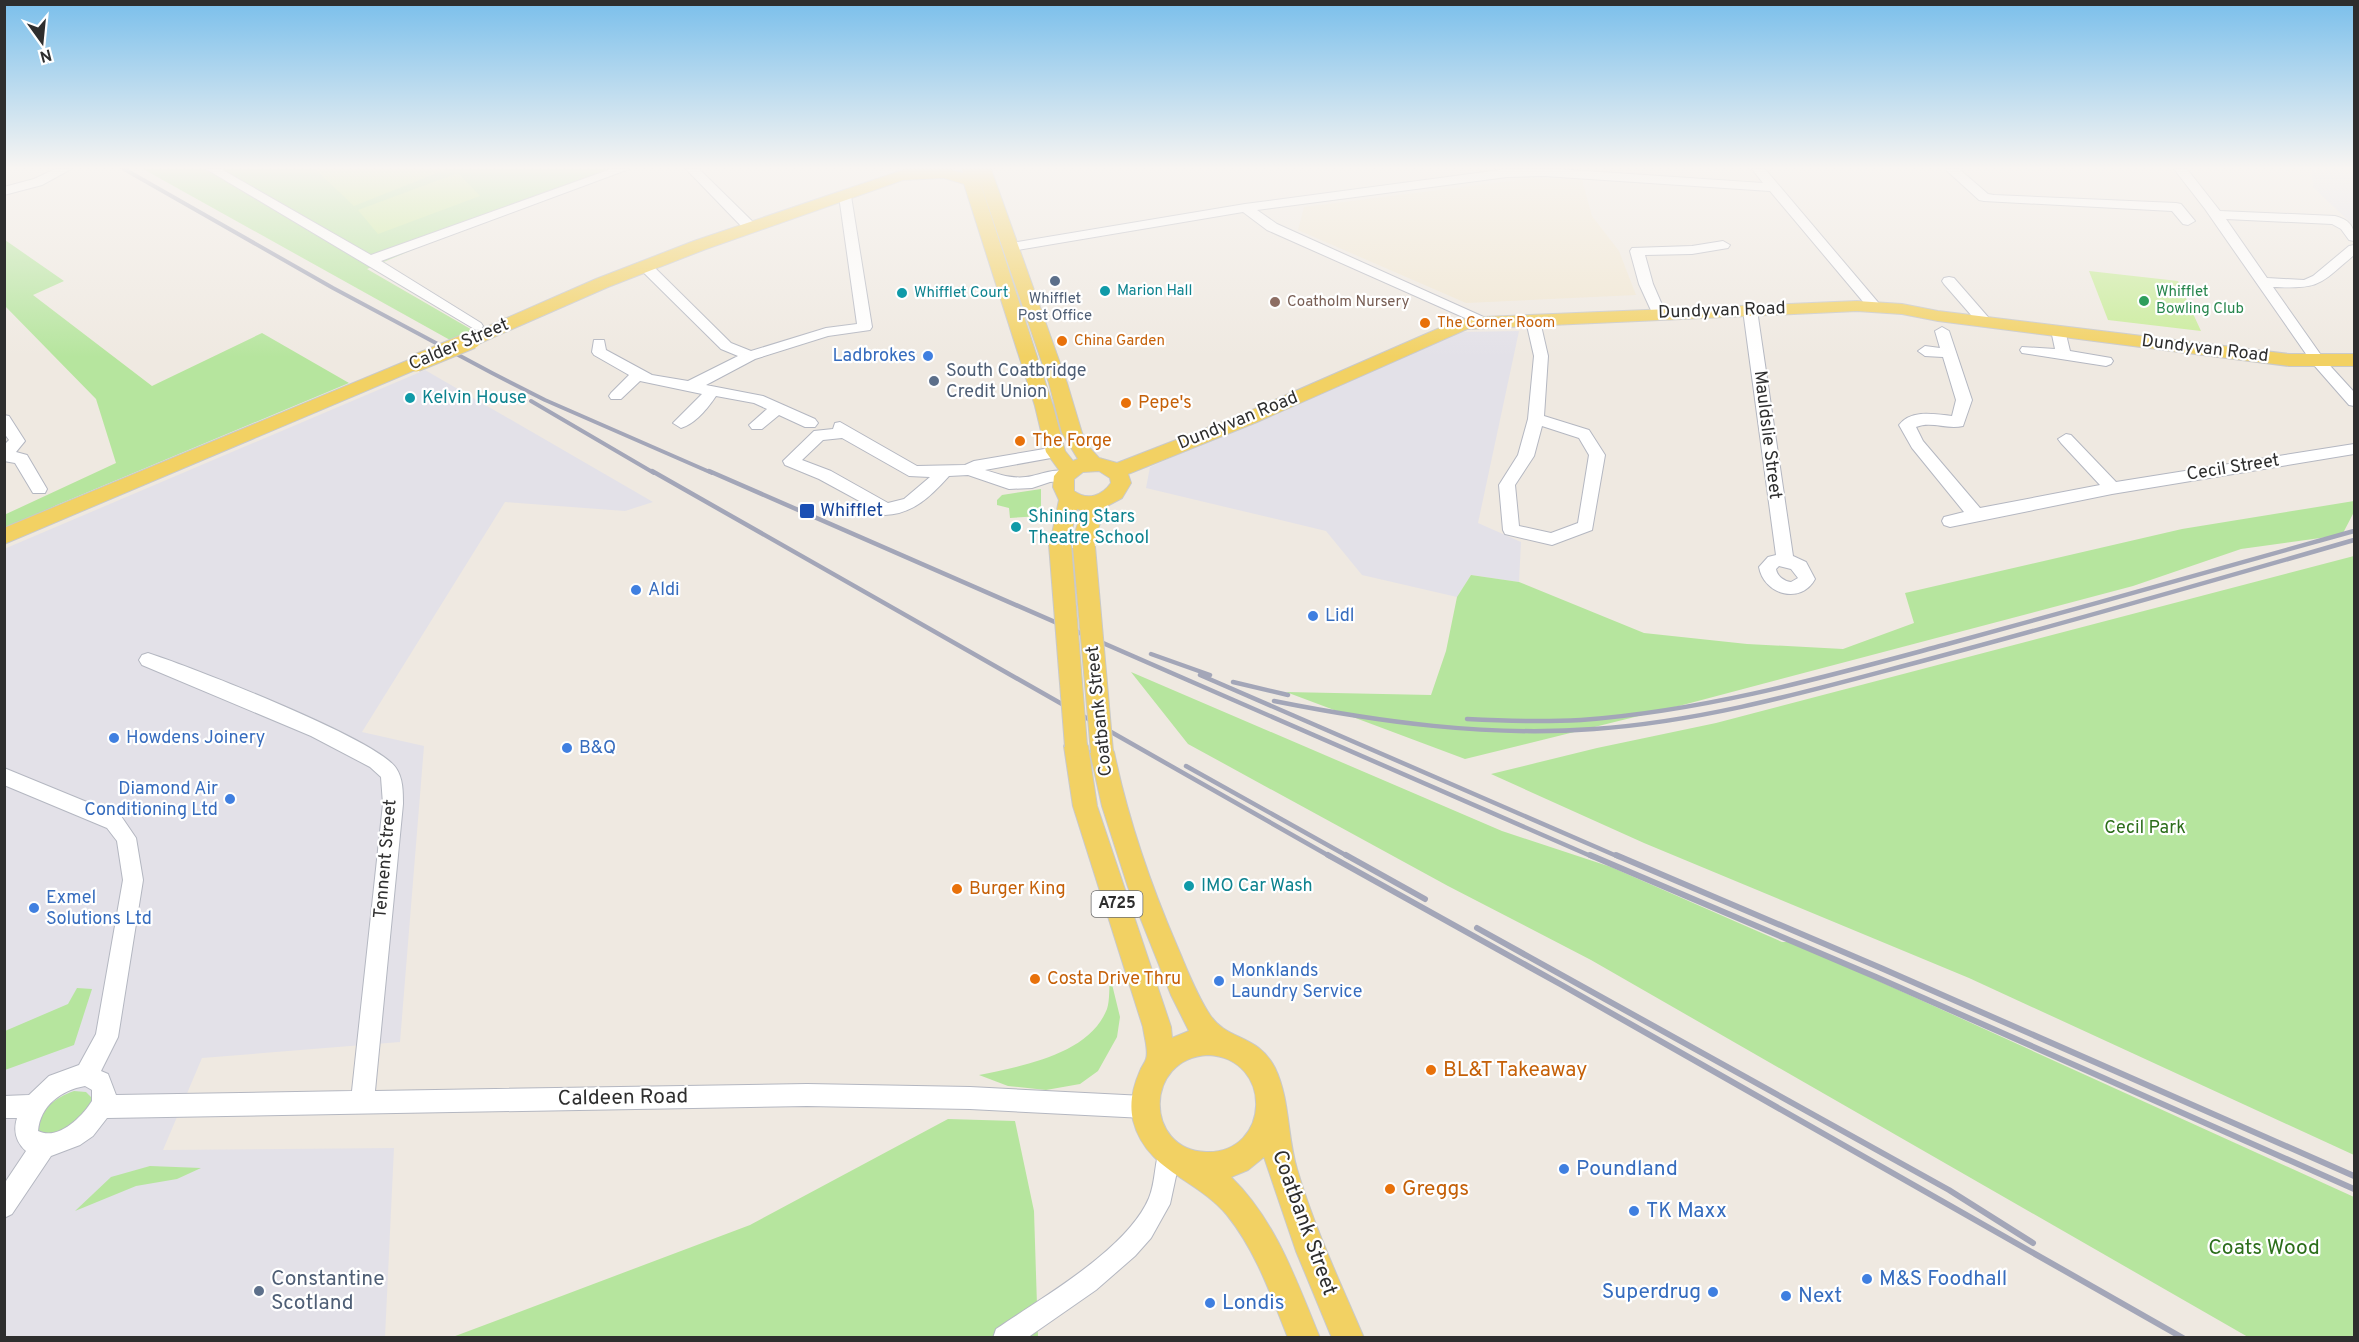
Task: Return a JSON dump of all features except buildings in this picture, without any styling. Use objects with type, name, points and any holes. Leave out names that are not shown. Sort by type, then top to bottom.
[{"type":"main road","name":"Calder Street","points":[[4,537],[416,363],[474,333],[735,232]]},
{"type":"main road","name":"A725","points":[[992,232],[1056,452],[1067,474],[1063,488],[1069,499],[1060,544],[1076,746],[1085,806],[1157,1027],[1161,1061]]},
{"type":"main road","points":[[1004,232],[1012,247],[1058,383],[1072,433],[1080,450],[1094,464]]},
{"type":"main road","name":"Dundyvan Road","points":[[1116,471],[1250,418],[1464,324],[1483,322],[1875,307],[2289,360],[2355,360]]},
{"type":"main road","points":[[1067,474],[1078,466],[1102,464],[1116,471],[1120,477],[1119,489],[1105,501],[1096,504],[1078,503],[1069,499]]},
{"type":"main road","name":"Coatbank Street","points":[[1096,504],[1084,547],[1102,752],[1112,796],[1164,946],[1199,1027],[1213,1041]]},
{"type":"main road","points":[[1176,1157],[1196,1165],[1215,1166],[1242,1157],[1260,1140],[1266,1129],[1271,1106],[1271,1091],[1260,1066],[1245,1052],[1213,1041],[1186,1046],[1161,1061],[1146,1088],[1144,1107],[1148,1127],[1156,1141],[1176,1157],[1221,1189],[1244,1214],[1270,1257],[1304,1338]]},
{"type":"main road","name":"Coatbank Street","points":[[1271,1106],[1273,1132],[1287,1187],[1313,1261],[1348,1338]]},
{"type":"street","points":[[321,232],[370,260],[474,333]]},
{"type":"street","points":[[370,260],[449,232]]},
{"type":"street","points":[[689,387],[750,356],[826,332],[865,327],[850,232]]},
{"type":"street","points":[[1012,247],[1104,232]]},
{"type":"street","points":[[1282,232],[1483,322]]},
{"type":"street","points":[[1812,232],[1875,307]]},
{"type":"street","points":[[2228,232],[2318,361],[2355,401]]},
{"type":"street","points":[[1659,314],[1646,284],[1637,251],[1692,250],[1723,245]]},
{"type":"street","points":[[2264,282],[2306,284],[2318,279],[2355,249]]},
{"type":"street","points":[[645,266],[726,346],[750,356]]},
{"type":"street","points":[[1948,281],[1983,320]]},
{"type":"street","name":"Mauldslie Street","points":[[1750,310],[1785,560]]},
{"type":"street","points":[[1533,321],[1541,356],[1536,419],[1526,456],[1507,485],[1511,530],[1552,539],[1586,526],[1597,455],[1584,434],[1536,419]]},
{"type":"street","points":[[2058,330],[2063,355]]},
{"type":"street","points":[[1942,331],[1964,400],[1959,427],[1924,418],[1907,425],[1917,444],[1976,515]]},
{"type":"street","points":[[599,343],[599,352],[638,375],[758,399],[810,423]]},
{"type":"street","points":[[2027,350],[2106,361]]},
{"type":"street","points":[[1925,351],[1948,353]]},
{"type":"street","points":[[616,396],[638,375]]},
{"type":"street","points":[[681,423],[702,405],[712,391]]},
{"type":"street","points":[[757,425],[778,408]]},
{"type":"street","points":[[4,420],[17,441],[5,455],[21,459],[39,489]]},
{"type":"street","points":[[944,472],[902,508],[885,509],[825,475],[791,461],[819,435],[842,430],[915,472],[944,472],[1056,452]]},
{"type":"street","points":[[2066,439],[2112,488]]},
{"type":"street","name":"Cecil Street","points":[[1950,520],[2112,488],[2355,449]]},
{"type":"street","points":[[972,468],[1009,483],[1032,482],[1049,476],[1067,474]]},
{"type":"street","name":"Tennent Street","points":[[148,660],[334,738],[378,761],[389,772],[393,804],[363,1103]]},
{"type":"street","points":[[4,776],[114,822],[126,838],[134,880],[107,1037],[86,1076]]},
{"type":"street","points":[[86,1076],[96,1078],[105,1091],[102,1107],[86,1128],[74,1137],[56,1144],[35,1143],[28,1136],[26,1120],[33,1106],[50,1088],[63,1081],[86,1076]]},
{"type":"street","name":"Caldeen Road","points":[[102,1107],[807,1095],[970,1098],[1144,1107]]},
{"type":"street","points":[[4,1107],[33,1106]]},
{"type":"street","points":[[4,1206],[44,1145]]},
{"type":"street","points":[[1005,1338],[1095,1276],[1138,1234],[1155,1212],[1176,1157]]},
{"type":"shaded area","points":[[1302,232],[1604,232],[1619,251],[1636,295],[1466,303]]},
{"type":"shaded area","points":[[1519,331],[1478,523],[1521,542],[1519,582],[1471,575],[1457,597],[1362,575],[1326,531],[1146,488],[1150,467],[1459,332]]},
{"type":"shaded area","points":[[425,370],[653,502],[625,511],[505,502],[362,732],[424,746],[400,1042],[202,1058],[163,1150],[394,1148],[385,1337],[5,1337],[4,549]]},
{"type":"green space","points":[[255,232],[456,232],[367,269],[474,331],[450,340]]},
{"type":"green space","points":[[5,240],[64,281],[33,295],[152,386],[262,333],[349,383],[5,529],[4,515],[116,463],[96,399],[5,306]]},
{"type":"green space","name":"Whifflet Bowling Club","points":[[2089,271],[2178,281],[2201,331],[2108,320]]},
{"type":"green space","points":[[1041,489],[1041,516],[1010,518],[1009,508],[997,505],[997,500],[1002,495]]},
{"type":"green space","points":[[2354,501],[2354,512],[2342,535],[2241,549],[2133,586],[1679,706],[1465,759],[1286,692],[1431,695],[1446,651],[1457,597],[1471,575],[1519,582],[1644,633],[1747,644],[1843,649],[1914,623],[1905,593],[2182,529]]},
{"type":"green space","name":"Cecil Park","points":[[2354,556],[2354,1155],[1969,978],[1644,843],[1491,774],[1597,748],[1716,723]]},
{"type":"green space","name":"Coats Wood","points":[[1131,672],[1502,831],[1611,867],[1782,942],[1793,942],[2354,1197],[2354,1337],[2248,1337],[1591,960],[1448,886],[1188,744]]},
{"type":"green space","points":[[1110,976],[1120,1017],[1117,1037],[1098,1071],[1080,1084],[1046,1090],[1008,1086],[979,1075],[1052,1056],[1070,1048],[1085,1037],[1098,1025],[1107,1009]]},
{"type":"green space","points":[[77,988],[92,989],[74,1045],[5,1070],[5,1031],[68,1004]]},
{"type":"green space","points":[[74,1091],[86,1092],[93,1099],[88,1116],[77,1126],[45,1138],[39,1131],[42,1116],[55,1101]]},
{"type":"green space","points":[[948,1119],[1015,1121],[1034,1211],[1038,1337],[450,1338],[750,1225]]},
{"type":"green space","points":[[150,1166],[201,1168],[177,1179],[136,1186],[75,1211],[111,1177]]},
{"type":"railway","points":[[234,232],[333,288],[545,400],[712,473]]},
{"type":"railway","points":[[531,401],[654,473]]},
{"type":"railway","points":[[652,471],[1331,857]]},
{"type":"railway","points":[[709,471],[1593,857]]},
{"type":"railway","points":[[1467,719],[1581,720],[1627,716],[1719,701],[1899,657],[2354,531]]},
{"type":"railway","points":[[1274,701],[1393,721],[1514,731],[1594,729],[1678,719],[1762,702],[1980,646],[2354,540]]},
{"type":"railway","points":[[1151,654],[1210,675]]},
{"type":"railway","points":[[1200,675],[1619,857]]},
{"type":"railway","points":[[1233,682],[1288,695]]},
{"type":"railway","points":[[1186,766],[1349,857]]},
{"type":"railway","points":[[1328,855],[2183,1338]]},
{"type":"railway","points":[[1346,855],[1425,899]]},
{"type":"railway","points":[[1590,855],[1876,977],[2354,1189]]},
{"type":"railway","points":[[1616,855],[1881,968],[2354,1176]]},
{"type":"railway","points":[[1477,928],[1949,1190],[2033,1243]]},
{"type":"place","name":"Whifflet Post Office","points":[[1055,281]]},
{"type":"place","name":"Marion Hall","points":[[1105,291]]},
{"type":"place","name":"Whifflet Court","points":[[902,293]]},
{"type":"place","name":"Whifflet Bowling Club","points":[[2144,301]]},
{"type":"place","name":"Coatholm Nursery","points":[[1275,302]]},
{"type":"place","name":"The Corner Room","points":[[1425,323]]},
{"type":"place","name":"China Garden","points":[[1062,341]]},
{"type":"place","name":"Ladbrokes","points":[[928,356]]},
{"type":"place","name":"South Coatbridge Credit Union","points":[[934,381]]},
{"type":"place","name":"Kelvin House","points":[[410,398]]},
{"type":"place","name":"Pepe's","points":[[1126,403]]},
{"type":"place","name":"The Forge","points":[[1020,441]]},
{"type":"place","name":"Whifflet","points":[[807,511]]},
{"type":"place","name":"Shining Stars Theatre School","points":[[1016,527]]},
{"type":"place","name":"Aldi","points":[[636,590]]},
{"type":"place","name":"Lidl","points":[[1313,616]]},
{"type":"place","name":"Howdens Joinery","points":[[114,738]]},
{"type":"place","name":"B&Q","points":[[567,748]]},
{"type":"place","name":"Diamond Air Conditioning Ltd","points":[[230,799]]},
{"type":"place","name":"IMO Car Wash","points":[[1189,886]]},
{"type":"place","name":"Burger King","points":[[957,889]]},
{"type":"place","name":"Exmel Solutions Ltd","points":[[34,908]]},
{"type":"place","name":"Costa Drive Thru","points":[[1035,979]]},
{"type":"place","name":"Monklands Laundry Service","points":[[1219,981]]},
{"type":"place","name":"BL&T Takeaway","points":[[1431,1070]]},
{"type":"place","name":"Poundland","points":[[1564,1169]]},
{"type":"place","name":"Greggs","points":[[1390,1189]]},
{"type":"place","name":"TK Maxx","points":[[1634,1211]]},
{"type":"place","name":"M&S Foodhall","points":[[1867,1279]]},
{"type":"place","name":"Constantine Scotland","points":[[259,1291]]},
{"type":"place","name":"Superdrug","points":[[1713,1292]]},
{"type":"place","name":"Next","points":[[1786,1296]]},
{"type":"place","name":"Londis","points":[[1210,1303]]}]
